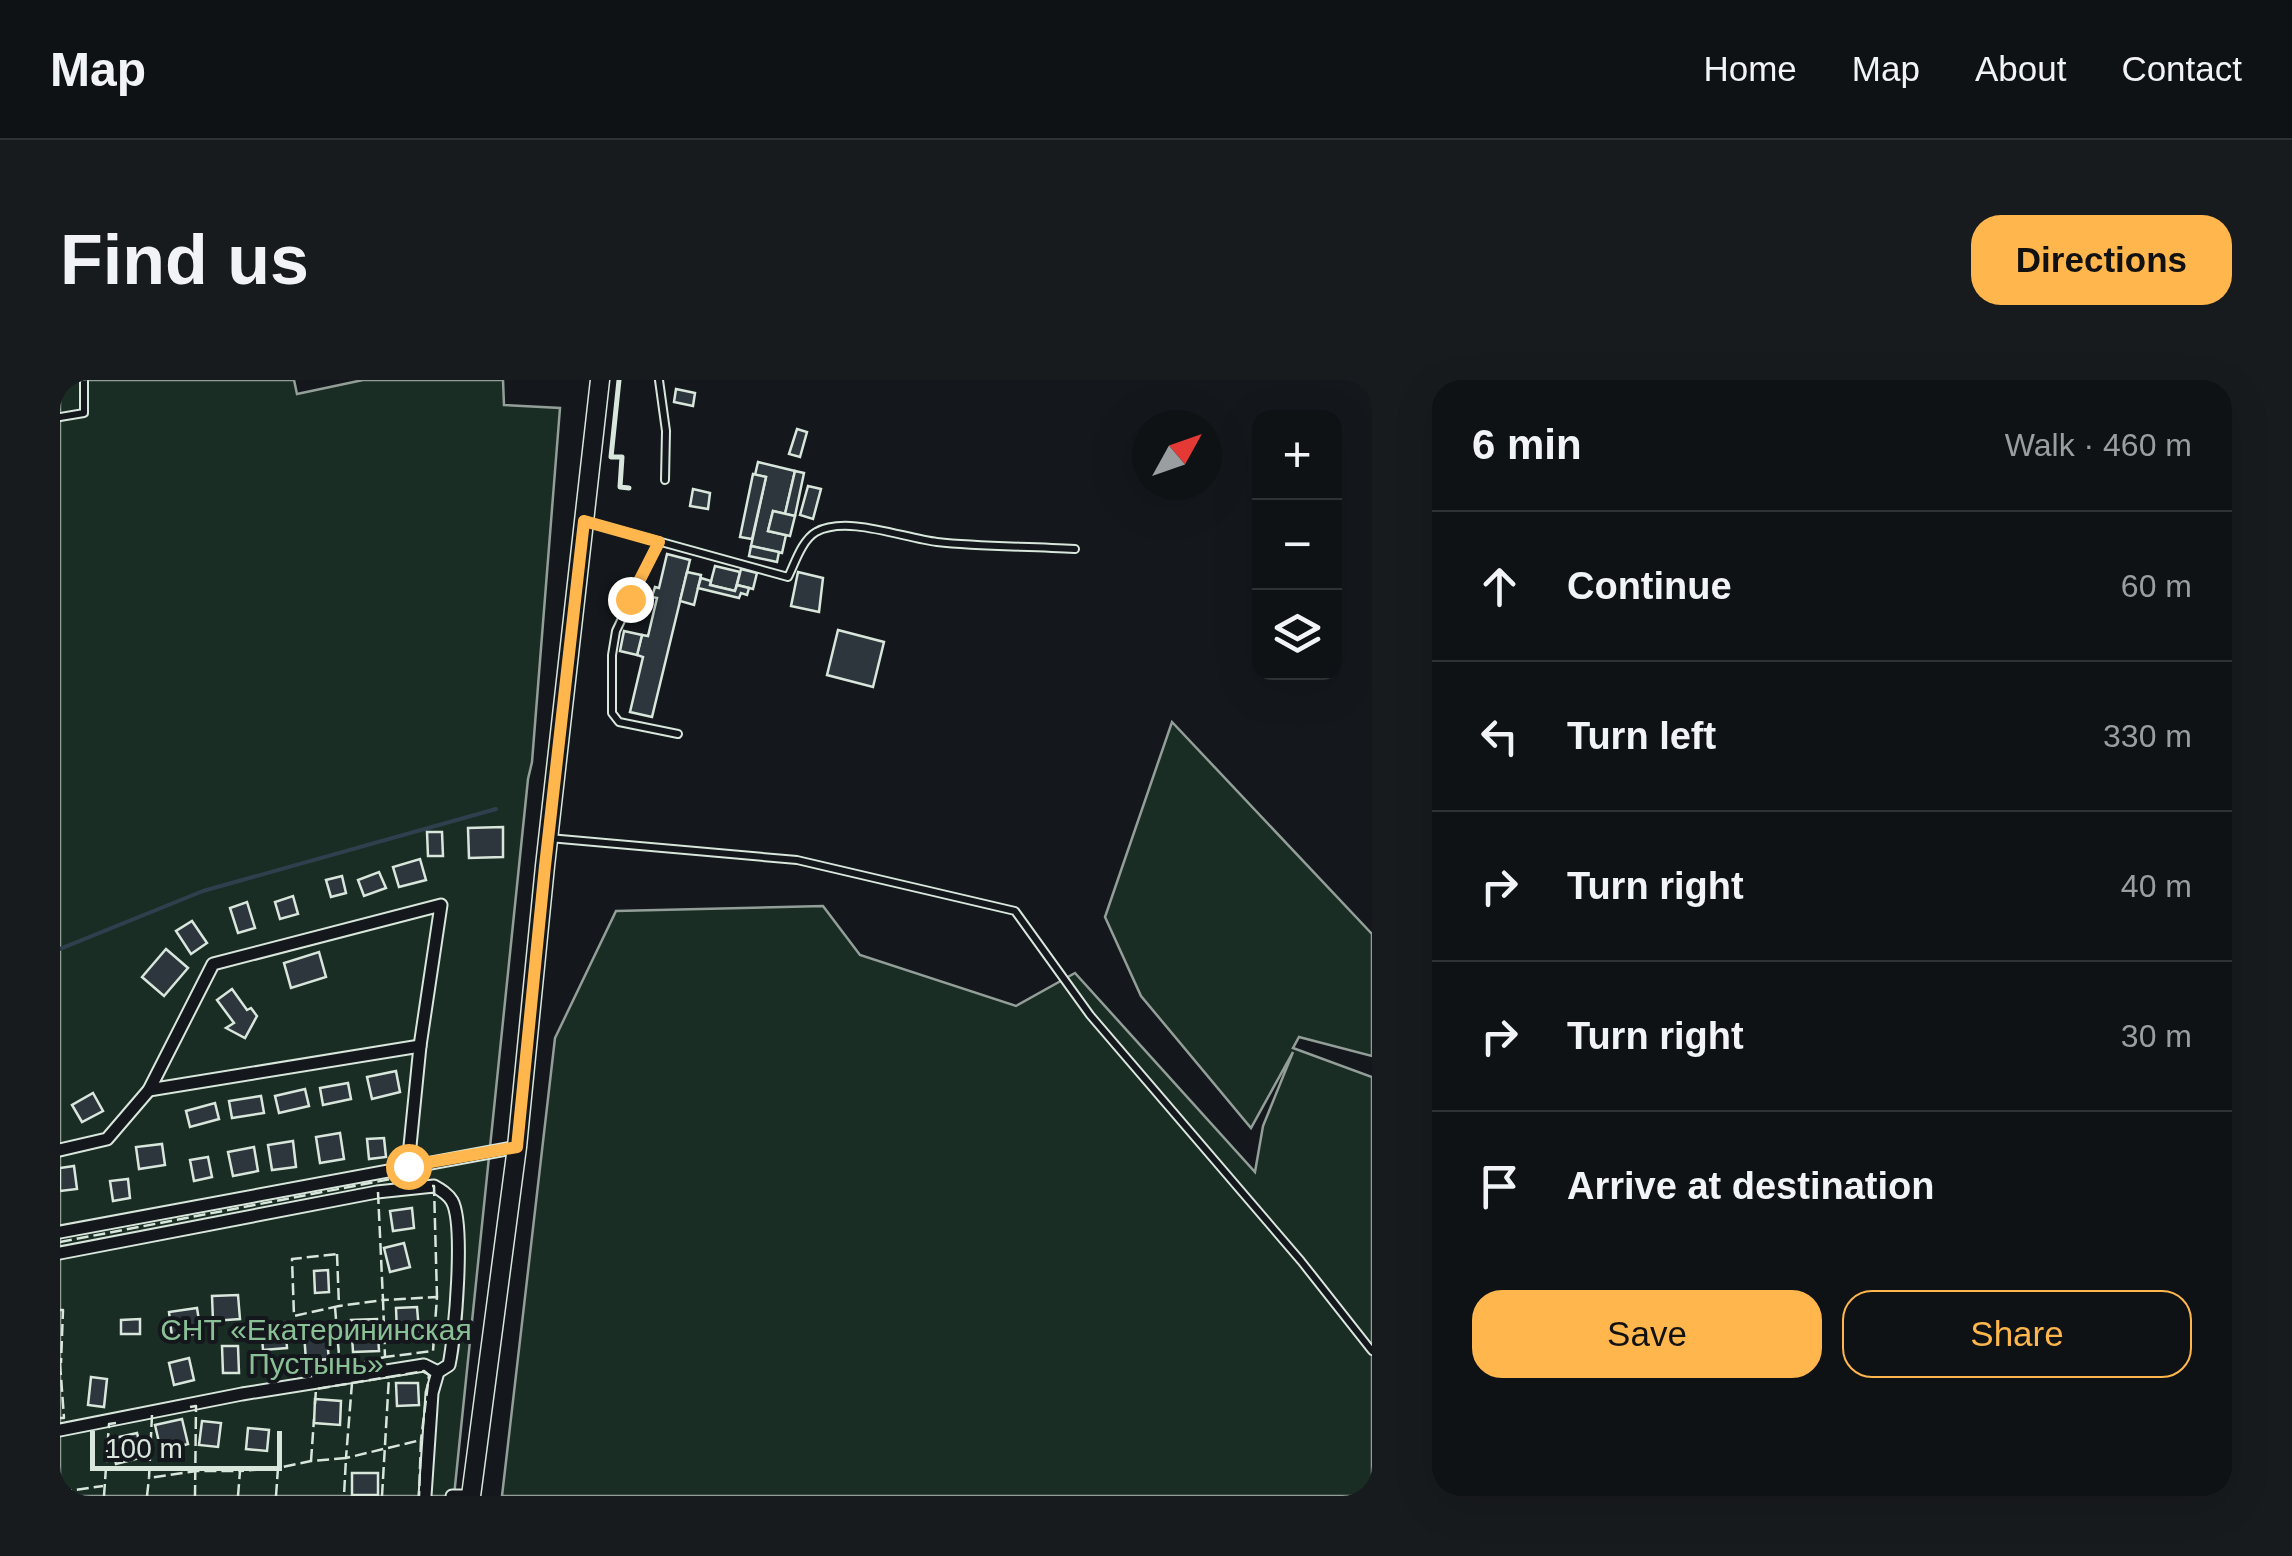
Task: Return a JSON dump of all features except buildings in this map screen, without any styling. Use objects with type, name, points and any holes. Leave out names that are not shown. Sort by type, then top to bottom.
[{"type":"main road","points":[[471,1496],[517,1147],[600,380]]},
{"type":"street","points":[[60,1150],[107,1140],[149,1090],[213,964],[441,905],[420,1046],[408,1166]]},
{"type":"street","points":[[149,1090],[420,1046]]},
{"type":"street","points":[[60,1232],[517,1147]]},
{"type":"street","points":[[60,1253],[378,1192],[434,1186],[454,1204],[458,1262],[454,1342],[448,1365],[438,1372],[432,1394],[426,1496]]},
{"type":"street","points":[[60,1430],[242,1394],[424,1365],[438,1372]]},
{"type":"street","points":[[452,1496],[471,1496]]},
{"type":"lane","points":[[60,417],[84,413],[84,380]]},
{"type":"lane","points":[[659,380],[666,431],[665,480]]},
{"type":"lane","points":[[584,521],[788,577],[808,538],[833,526],[870,528],[936,542],[1075,549]]},
{"type":"lane","points":[[659,542],[616,630],[612,713],[620,722],[678,734]]},
{"type":"lane","points":[[548,838],[797,860],[1015,911],[1090,1015],[1301,1261],[1372,1352]]},
{"type":"green space","name":"СНТ «Екатерининская Пустынь»","points":[[60,380],[294,380],[297,394],[363,380],[503,380],[504,405],[560,408],[532,762],[454,1496],[60,1496]]},
{"type":"green space","points":[[1172,722],[1372,934],[1372,1056],[1299,1037],[1293,1048],[1372,1077],[1372,1496],[502,1496],[555,1038],[616,911],[823,906],[860,955],[1016,1006],[1075,973],[1255,1172],[1263,1126],[1293,1052],[1251,1128],[1141,996],[1105,917]]},
{"type":"waterway","points":[[60,949],[203,891],[496,809]]},
{"type":"fence","points":[[60,1242],[412,1175]]},
{"type":"fence","points":[[432,1186],[437,1297]]},
{"type":"fence","points":[[378,1192],[383,1300],[437,1297],[433,1351],[385,1357]]},
{"type":"fence","points":[[337,1254],[339,1306],[294,1316],[292,1259],[337,1254]]},
{"type":"fence","points":[[335,1307],[340,1367],[385,1357],[383,1300],[339,1306]]},
{"type":"fence","points":[[60,1310],[61,1363]]},
{"type":"fence","points":[[60,1363],[64,1418],[60,1418]]},
{"type":"fence","points":[[382,1496],[389,1377],[424,1371],[429,1375],[421,1440]]},
{"type":"fence","points":[[352,1383],[389,1377]]},
{"type":"fence","points":[[315,1404],[316,1389],[352,1383],[346,1458],[421,1440],[419,1496]]},
{"type":"fence","points":[[190,1407],[196,1406],[195,1496]]},
{"type":"fence","points":[[152,1415],[149,1478],[197,1471],[240,1471]]},
{"type":"fence","points":[[311,1461],[314,1419]]},
{"type":"fence","points":[[104,1496],[109,1424],[116,1423]]},
{"type":"fence","points":[[276,1496],[278,1468],[346,1458],[344,1496]]},
{"type":"fence","points":[[238,1496],[240,1471],[278,1468]]},
{"type":"fence","points":[[147,1496],[149,1478]]},
{"type":"fence","points":[[60,1492],[103,1486]]},
{"type":"wall","points":[[619,380],[611,457],[622,457],[620,487],[629,488]]},
{"type":"route","points":[[408,1166],[517,1147],[584,521],[659,542],[630,599]]}]
